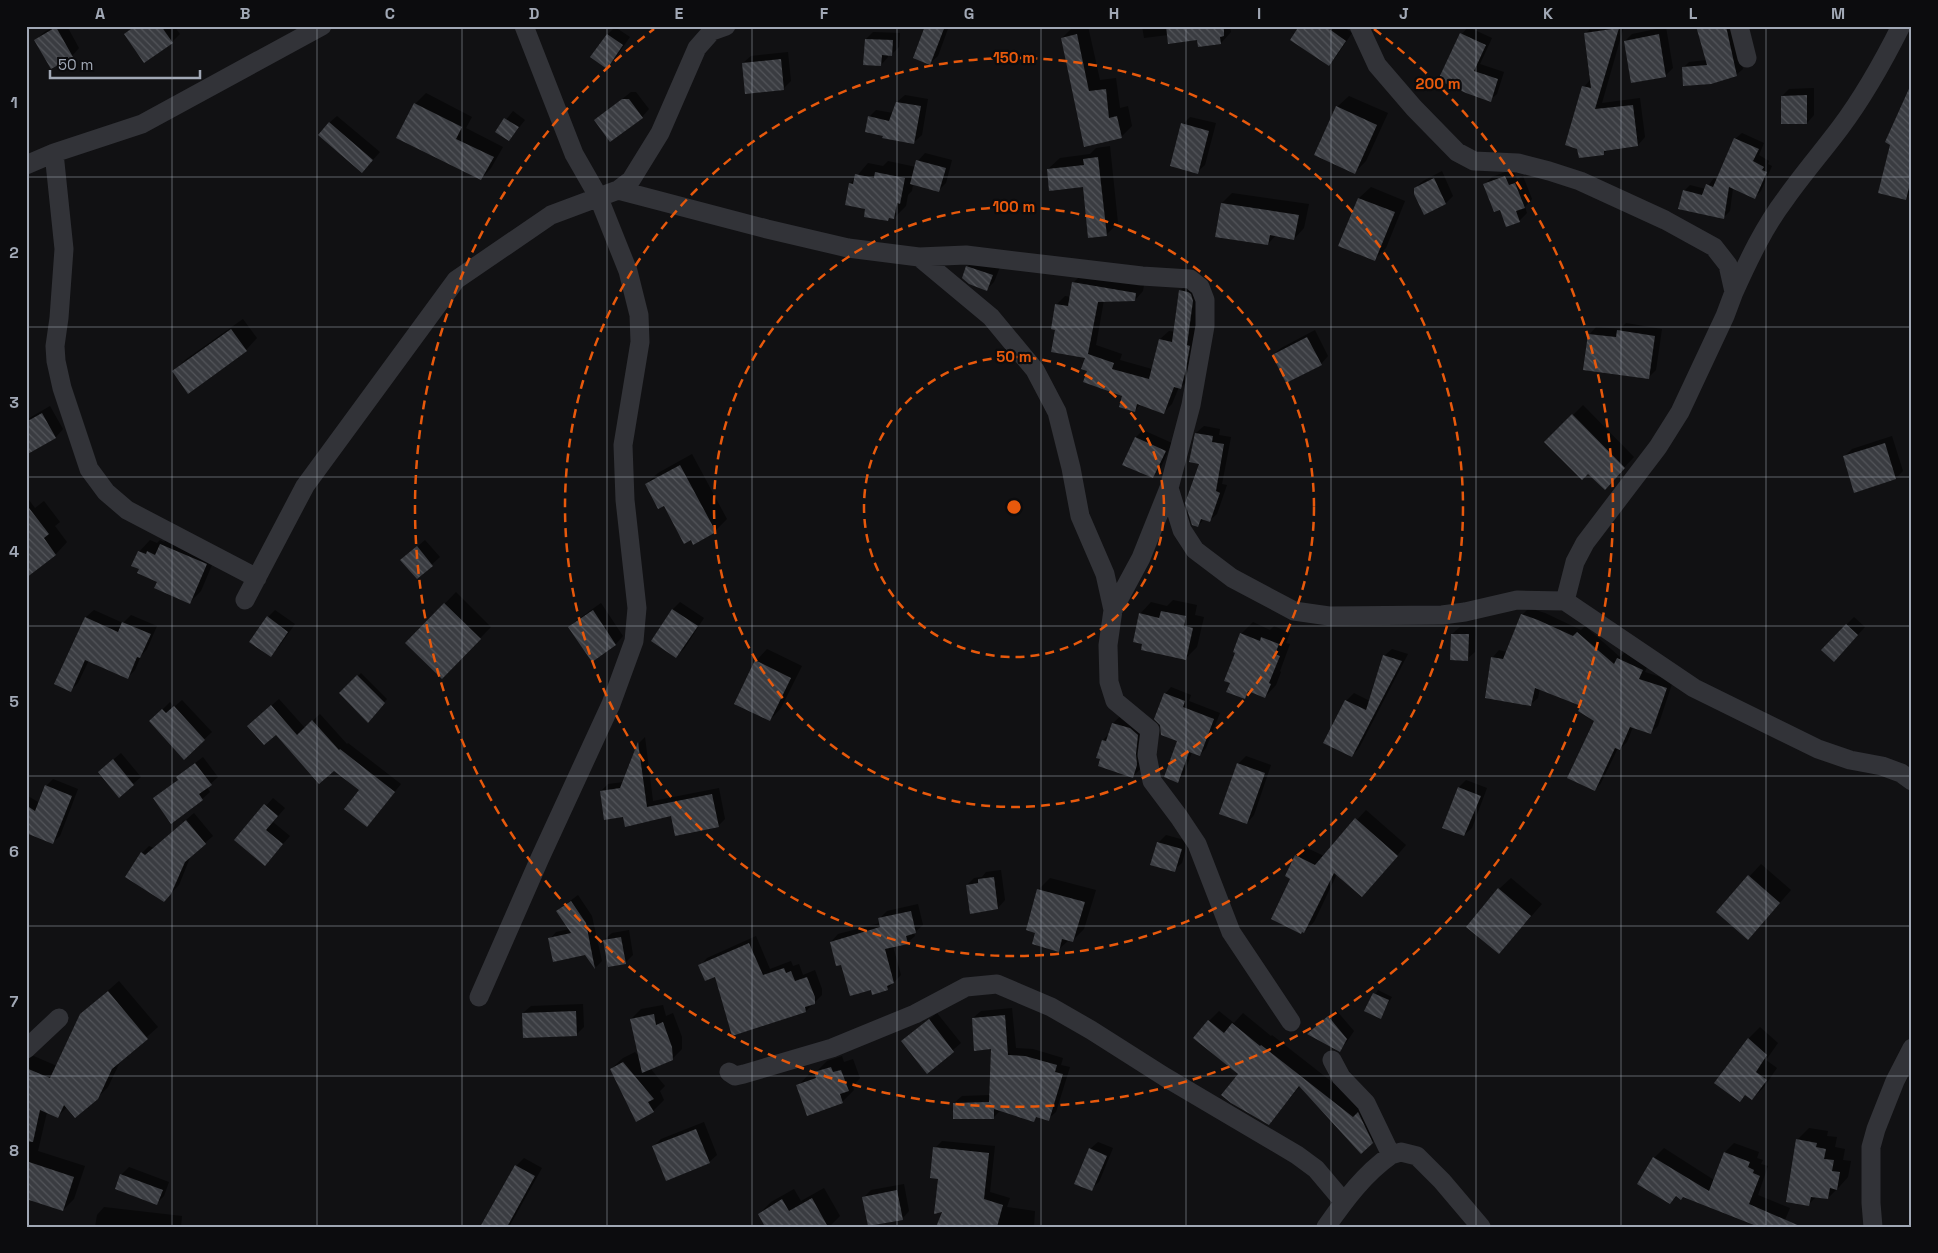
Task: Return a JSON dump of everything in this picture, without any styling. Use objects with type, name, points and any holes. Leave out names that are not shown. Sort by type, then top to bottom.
[{"type":"street","points":[[26,165],[54,153],[142,124],[322,26]]},
{"type":"street","points":[[479,997],[611,704],[634,641],[637,608],[625,500],[623,445],[640,342],[639,315],[628,271],[598,196],[574,154],[524,26]]},
{"type":"street","points":[[245,600],[305,486],[456,280],[551,214],[618,190],[631,180],[660,133],[697,48],[712,31],[726,26]]},
{"type":"street","points":[[1359,26],[1377,65],[1414,108],[1457,152],[1474,161],[1518,164],[1550,170],[1605,192],[1665,220],[1714,247],[1728,265],[1734,292]]},
{"type":"street","points":[[1739,26],[1747,58]]},
{"type":"street","points":[[1565,601],[1575,562],[1585,543],[1658,447],[1680,412],[1734,292],[1765,230],[1785,198],[1841,127],[1880,69],[1901,26]]},
{"type":"street","points":[[54,153],[64,249],[55,346],[56,362],[62,388],[89,469],[106,492],[127,510],[257,578]]},
{"type":"street","points":[[618,190],[848,248],[919,257],[966,255],[1142,276],[1190,279],[1200,287],[1205,300],[1205,326],[1191,405],[1169,488],[1141,558],[1113,610],[1108,645],[1109,682],[1115,701],[1150,730],[1147,755],[1152,781],[1180,817],[1197,844],[1232,932],[1291,1022]]},
{"type":"street","points":[[919,257],[991,317],[1035,370],[1057,412],[1071,468],[1080,516],[1105,574],[1113,610]]},
{"type":"street","points":[[1169,488],[1182,530],[1195,550],[1232,578],[1294,611],[1329,616],[1442,615],[1465,612],[1517,600],[1565,601],[1694,688],[1818,749],[1850,760],[1882,766],[1901,773],[1912,781]]},
{"type":"street","points":[[729,1072],[735,1076],[744,1074],[832,1048],[915,1014],[966,987],[997,984],[1027,995],[1083,1025],[1165,1077],[1297,1155],[1316,1169],[1343,1201]]},
{"type":"street","points":[[26,1049],[59,1018]]},
{"type":"street","points":[[1873,1227],[1871,1147],[1895,1081],[1912,1048]]},
{"type":"street","points":[[1332,1060],[1341,1077],[1366,1103],[1391,1155]]},
{"type":"street","points":[[1326,1227],[1354,1188],[1380,1163],[1391,1155],[1401,1152],[1417,1156],[1442,1181],[1481,1227]]},
{"type":"building","points":[[135,26],[161,26],[173,43],[144,63],[124,34]]},
{"type":"building","points":[[925,26],[945,26],[930,65],[913,58]]},
{"type":"building","points":[[1166,26],[1224,26],[1224,36],[1220,37],[1221,44],[1198,47],[1197,40],[1168,44]]},
{"type":"building","points":[[1299,26],[1325,26],[1346,41],[1329,66],[1290,40]]},
{"type":"building","points":[[1696,26],[1726,26],[1737,76],[1711,84],[1683,86],[1682,67],[1707,65]]},
{"type":"building","points":[[56,27],[73,57],[51,69],[34,40]]},
{"type":"building","points":[[1619,28],[1595,109],[1633,105],[1638,146],[1604,151],[1604,155],[1579,158],[1577,149],[1565,145],[1582,86],[1591,88],[1584,33]]},
{"type":"building","points":[[1460,33],[1486,45],[1474,71],[1498,79],[1491,102],[1438,80]]},
{"type":"building","points":[[607,34],[623,45],[607,69],[590,57]]},
{"type":"building","points":[[1077,34],[1089,91],[1106,89],[1109,118],[1117,116],[1122,138],[1084,147],[1061,38]]},
{"type":"building","points":[[1659,34],[1666,77],[1631,83],[1624,41]]},
{"type":"building","points":[[865,39],[893,40],[892,56],[882,55],[881,66],[863,65]]},
{"type":"building","points":[[781,59],[784,90],[745,94],[742,63]]},
{"type":"building","points":[[1912,82],[1912,175],[1906,200],[1878,193],[1890,145],[1885,142]]},
{"type":"building","points":[[1807,95],[1807,124],[1781,124],[1781,96]]},
{"type":"building","points":[[622,99],[629,99],[643,118],[610,142],[594,120]]},
{"type":"building","points":[[896,102],[921,106],[914,144],[882,138],[883,136],[865,132],[868,116],[889,121]]},
{"type":"building","points":[[414,103],[462,127],[456,139],[494,157],[481,180],[396,138]]},
{"type":"building","points":[[1336,106],[1377,125],[1355,174],[1314,155]]},
{"type":"building","points":[[504,118],[519,127],[509,141],[495,132]]},
{"type":"building","points":[[329,122],[373,160],[362,173],[318,135]]},
{"type":"building","points":[[1181,123],[1209,131],[1198,174],[1170,166]]},
{"type":"building","points":[[1734,138],[1759,149],[1753,161],[1764,167],[1762,170],[1767,172],[1755,199],[1729,187],[1724,219],[1678,209],[1683,190],[1702,195],[1706,184],[1713,187]]},
{"type":"building","points":[[1098,157],[1107,236],[1088,238],[1083,187],[1049,191],[1047,169],[1084,165],[1083,159]]},
{"type":"building","points":[[916,160],[946,168],[939,192],[910,184]]},
{"type":"building","points":[[875,172],[905,178],[900,204],[897,203],[894,219],[889,218],[888,221],[864,217],[865,209],[845,205],[849,183],[853,184],[855,174],[874,178]]},
{"type":"building","points":[[1505,176],[1509,185],[1515,183],[1525,208],[1516,211],[1520,222],[1506,227],[1500,210],[1494,212],[1483,184]]},
{"type":"building","points":[[1434,178],[1446,204],[1424,215],[1414,194],[1414,188]]},
{"type":"building","points":[[1358,198],[1395,212],[1375,261],[1338,246]]},
{"type":"building","points":[[1221,203],[1299,215],[1294,240],[1270,235],[1268,245],[1215,237]]},
{"type":"building","points":[[966,266],[993,275],[987,291],[969,284],[962,278]]},
{"type":"building","points":[[1072,282],[1136,293],[1135,301],[1098,302],[1088,354],[1114,363],[1112,369],[1149,379],[1159,339],[1172,342],[1179,290],[1191,294],[1193,301],[1187,345],[1190,346],[1186,369],[1181,389],[1174,387],[1164,414],[1137,404],[1135,412],[1119,407],[1122,396],[1083,382],[1087,371],[1081,369],[1085,358],[1051,352],[1055,330],[1051,329],[1055,304],[1068,306]]},
{"type":"building","points":[[231,329],[247,351],[188,394],[172,371]]},
{"type":"building","points":[[1617,330],[1655,336],[1649,379],[1583,370],[1588,334],[1616,337]]},
{"type":"building","points":[[1307,337],[1322,365],[1286,383],[1272,355]]},
{"type":"building","points":[[42,413],[56,438],[26,455],[26,422]]},
{"type":"building","points":[[1572,414],[1625,468],[1605,490],[1588,474],[1582,480],[1544,442]]},
{"type":"building","points":[[1195,433],[1213,436],[1212,442],[1224,444],[1216,491],[1220,493],[1210,522],[1201,519],[1198,527],[1192,525],[1185,503],[1199,464],[1189,462]]},
{"type":"building","points":[[1135,437],[1166,451],[1153,478],[1122,465]]},
{"type":"building","points":[[1885,443],[1896,479],[1854,493],[1843,456]]},
{"type":"building","points":[[680,465],[716,532],[693,545],[691,540],[684,544],[664,506],[658,509],[645,484]]},
{"type":"building","points":[[26,504],[49,534],[44,538],[56,555],[26,578]]},
{"type":"building","points":[[160,544],[207,564],[190,604],[154,588],[157,582],[137,573],[139,569],[131,566],[138,551],[146,554],[147,551],[155,555]]},
{"type":"building","points":[[417,546],[433,566],[417,579],[400,560]]},
{"type":"building","points":[[444,603],[481,639],[442,679],[405,643]]},
{"type":"building","points":[[672,609],[698,626],[676,658],[651,641]]},
{"type":"building","points":[[593,610],[616,645],[592,662],[568,627]]},
{"type":"building","points":[[1161,611],[1186,616],[1184,626],[1193,628],[1186,660],[1141,650],[1142,644],[1133,642],[1139,613],[1159,618]]},
{"type":"building","points":[[1521,614],[1573,636],[1577,632],[1614,664],[1617,658],[1643,670],[1639,679],[1667,688],[1651,734],[1630,727],[1620,750],[1615,748],[1595,791],[1567,778],[1594,721],[1578,711],[1581,706],[1535,688],[1531,706],[1485,698],[1491,657],[1503,659]]},
{"type":"building","points":[[267,616],[288,632],[271,657],[249,642]]},
{"type":"building","points":[[85,617],[118,632],[122,622],[151,634],[140,658],[137,657],[128,679],[85,660],[71,692],[54,684]]},
{"type":"building","points":[[1846,624],[1858,635],[1834,662],[1821,650]]},
{"type":"building","points":[[1240,633],[1260,641],[1261,637],[1279,644],[1275,654],[1280,656],[1265,698],[1248,691],[1245,699],[1226,692],[1230,683],[1224,681],[1235,653],[1233,652]]},
{"type":"building","points":[[1451,634],[1469,634],[1468,661],[1450,660]]},
{"type":"building","points":[[1383,655],[1402,661],[1352,757],[1323,743],[1345,700],[1366,710]]},
{"type":"building","points":[[755,660],[791,678],[770,721],[734,704]]},
{"type":"building","points":[[357,675],[385,703],[368,723],[339,693]]},
{"type":"building","points":[[1164,693],[1185,701],[1183,707],[1214,719],[1200,756],[1189,752],[1178,783],[1164,777],[1177,741],[1161,735],[1160,725],[1154,719]]},
{"type":"building","points":[[271,705],[297,735],[312,720],[339,750],[395,792],[367,827],[344,809],[359,790],[334,771],[319,784],[276,735],[264,745],[247,726]]},
{"type":"building","points":[[174,706],[205,740],[184,760],[149,721],[162,709],[166,713]]},
{"type":"building","points":[[1112,723],[1130,728],[1138,735],[1137,765],[1133,778],[1098,766],[1100,759],[1096,758],[1102,740],[1106,741]]},
{"type":"building","points":[[638,742],[647,807],[712,794],[719,827],[675,836],[671,816],[625,827],[623,817],[604,820],[600,791],[620,788]]},
{"type":"building","points":[[113,759],[134,785],[119,798],[98,772]]},
{"type":"building","points":[[195,763],[212,785],[199,794],[203,800],[171,824],[153,798],[178,780],[176,777]]},
{"type":"building","points":[[1237,763],[1265,773],[1247,824],[1219,814]]},
{"type":"building","points":[[45,785],[72,796],[53,844],[26,833],[26,805],[35,811]]},
{"type":"building","points":[[1458,787],[1481,796],[1464,836],[1442,828]]},
{"type":"building","points":[[264,804],[278,816],[266,830],[283,844],[265,866],[234,840]]},
{"type":"building","points":[[1355,818],[1398,856],[1362,897],[1334,873],[1304,933],[1302,932],[1301,934],[1271,919],[1290,879],[1285,876],[1295,855],[1315,865]]},
{"type":"building","points":[[186,820],[206,844],[185,862],[171,894],[164,902],[125,877],[141,852],[145,855]]},
{"type":"building","points":[[1157,842],[1182,849],[1175,872],[1150,865]]},
{"type":"building","points":[[1748,875],[1780,903],[1748,940],[1716,912]]},
{"type":"building","points":[[994,877],[998,909],[970,914],[966,885],[978,883],[978,879]]},
{"type":"building","points":[[1498,888],[1531,916],[1499,954],[1466,927]]},
{"type":"building","points":[[1037,889],[1085,902],[1073,942],[1062,939],[1059,952],[1032,944],[1035,933],[1026,930]]},
{"type":"building","points":[[571,901],[586,923],[595,969],[585,955],[553,962],[548,938],[571,933],[556,911]]},
{"type":"building","points":[[911,911],[916,933],[906,936],[908,944],[885,949],[894,983],[887,986],[888,990],[872,995],[871,990],[850,996],[841,965],[836,966],[830,942],[880,927],[878,918]]},
{"type":"building","points":[[621,937],[626,964],[608,967],[603,940]]},
{"type":"building","points":[[749,943],[763,975],[784,968],[786,973],[791,971],[795,981],[807,977],[815,997],[815,1004],[805,1007],[806,1012],[732,1036],[715,977],[705,981],[698,965]]},
{"type":"building","points":[[108,991],[148,1039],[112,1069],[98,1099],[75,1118],[64,1105],[58,1118],[40,1110],[33,1142],[26,1141],[26,1068],[50,1078],[80,1014]]},
{"type":"building","points":[[1373,993],[1389,1000],[1381,1019],[1364,1011]]},
{"type":"building","points":[[576,1011],[577,1036],[523,1038],[522,1013]]},
{"type":"building","points":[[654,1014],[656,1025],[663,1022],[672,1047],[673,1060],[642,1073],[630,1019]]},
{"type":"building","points":[[1005,1015],[1008,1055],[1025,1056],[1057,1065],[1055,1072],[1063,1074],[1049,1121],[1036,1117],[1034,1122],[994,1109],[994,1119],[953,1119],[953,1103],[989,1102],[991,1049],[974,1051],[972,1018]]},
{"type":"building","points":[[1328,1016],[1347,1039],[1340,1052],[1307,1034]]},
{"type":"building","points":[[929,1019],[954,1052],[927,1074],[901,1041]]},
{"type":"building","points":[[1208,1020],[1224,1033],[1232,1023],[1353,1117],[1358,1112],[1373,1143],[1361,1154],[1299,1086],[1269,1125],[1231,1103],[1221,1095],[1238,1074],[1193,1038]]},
{"type":"building","points":[[1748,1038],[1767,1055],[1756,1072],[1767,1080],[1752,1100],[1745,1095],[1740,1102],[1714,1083]]},
{"type":"building","points":[[623,1062],[654,1099],[648,1102],[654,1112],[636,1122],[610,1069]]},
{"type":"building","points":[[831,1067],[833,1072],[841,1070],[849,1091],[840,1094],[843,1103],[807,1116],[796,1085],[816,1078],[814,1072]]},
{"type":"building","points":[[696,1129],[710,1163],[666,1181],[652,1146]]},
{"type":"building","points":[[1796,1139],[1817,1143],[1816,1147],[1826,1149],[1824,1159],[1834,1160],[1832,1171],[1840,1172],[1837,1190],[1830,1188],[1828,1199],[1811,1197],[1809,1206],[1786,1202]]},
{"type":"building","points":[[933,1147],[989,1153],[984,1199],[1003,1205],[997,1227],[936,1227],[942,1212],[934,1214],[938,1179],[930,1178]]},
{"type":"building","points":[[1089,1148],[1107,1156],[1092,1191],[1074,1184]]},
{"type":"building","points":[[1724,1152],[1750,1162],[1748,1167],[1754,1170],[1753,1173],[1760,1176],[1749,1204],[1802,1227],[1759,1227],[1683,1197],[1681,1200],[1676,1196],[1670,1204],[1637,1184],[1653,1157],[1709,1191]]},
{"type":"building","points":[[26,1161],[74,1177],[63,1211],[26,1199]]},
{"type":"building","points":[[515,1165],[535,1176],[507,1227],[480,1227]]},
{"type":"building","points":[[120,1174],[163,1190],[157,1205],[115,1189]]},
{"type":"building","points":[[897,1190],[903,1220],[868,1226],[862,1197]]},
{"type":"building","points":[[812,1198],[828,1227],[762,1227],[764,1225],[758,1214],[782,1199],[789,1211]]}]
